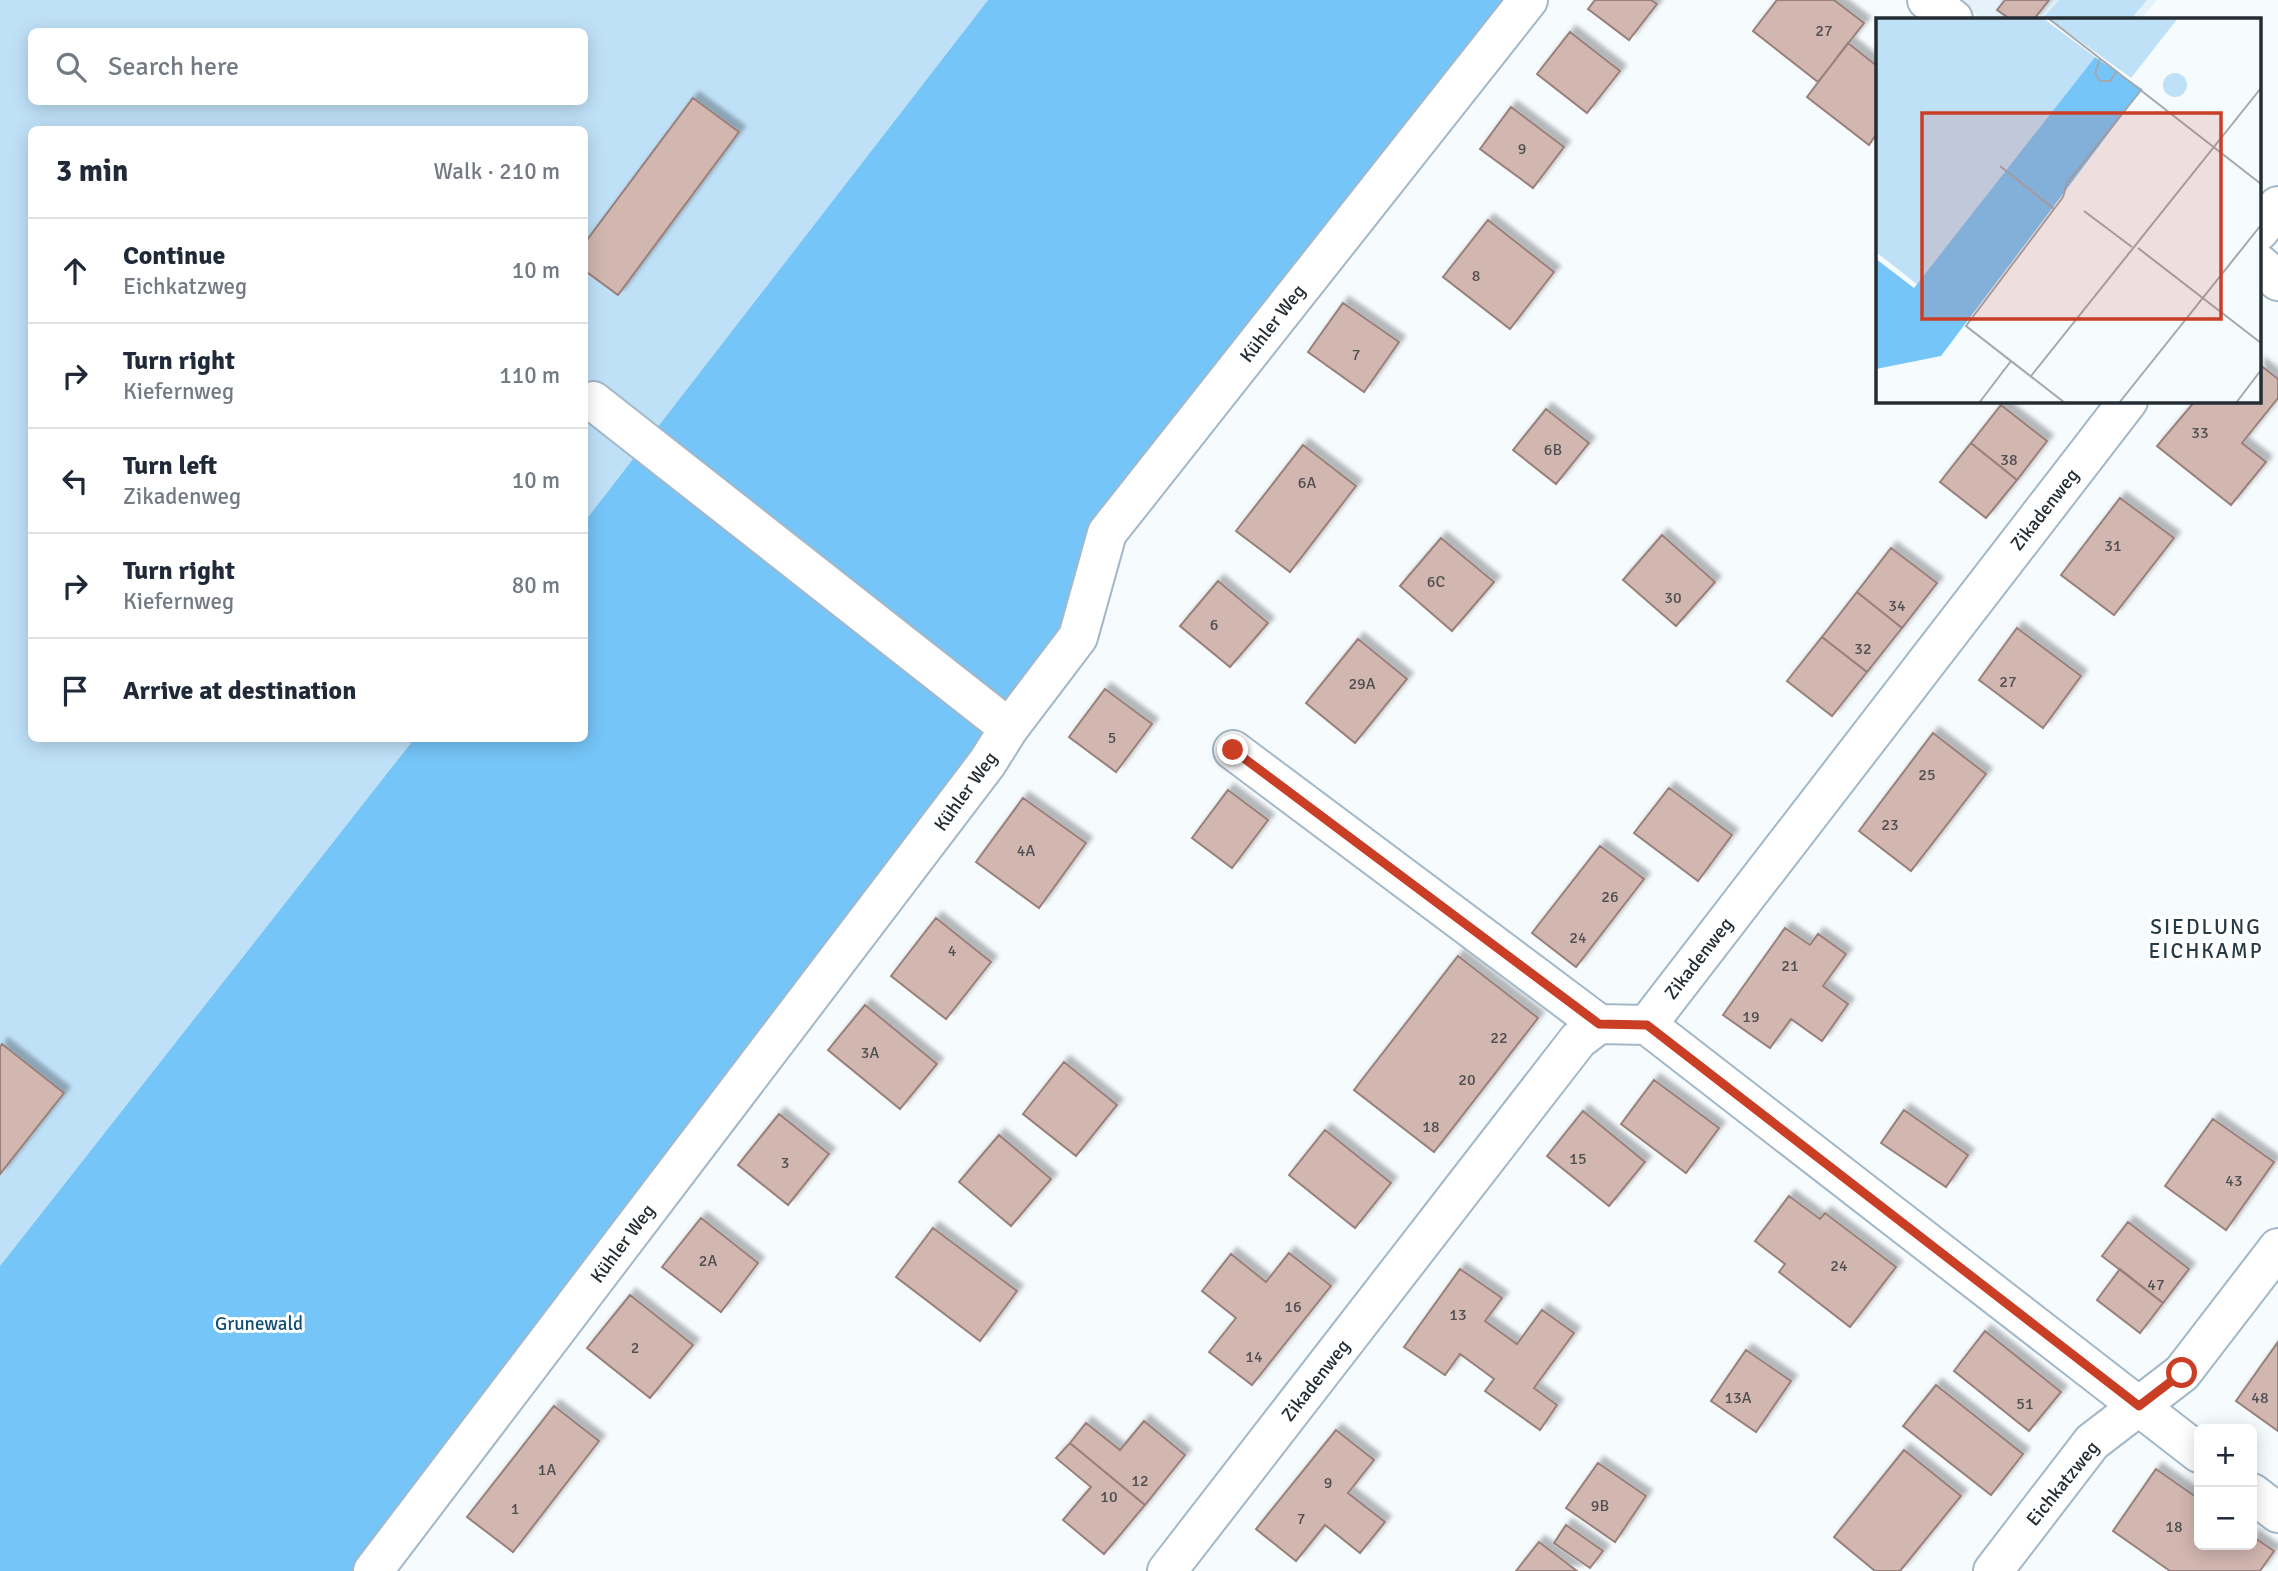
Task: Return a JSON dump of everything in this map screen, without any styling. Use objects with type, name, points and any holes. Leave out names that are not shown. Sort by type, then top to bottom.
[{"type":"street","name":"Kühler Weg","points":[[373,1571],[979,774],[1009,728],[1078,637],[1107,533],[1528,0]]},
{"type":"street","points":[[1927,0],[1952,18]]},
{"type":"street","points":[[2260,230],[2278,206]]},
{"type":"street","points":[[2260,265],[2278,281]]},
{"type":"street","points":[[593,401],[1009,728]]},
{"type":"street","name":"Zikadenweg","points":[[1647,1025],[2127,402]]},
{"type":"street","points":[[1233,750],[1599,1024],[1647,1025],[2194,1449]]},
{"type":"street","name":"Zikadenweg","points":[[1167,1571],[1578,1040],[1599,1024]]},
{"type":"street","name":"Eichkatzweg","points":[[1993,1571],[2092,1442],[2182,1373],[2278,1248]]},
{"type":"street","points":[[2257,1497],[2278,1513]]},
{"type":"shaded area","points":[[0,0],[988,0],[588,517],[588,126],[28,126],[28,742],[412,742],[0,1266]]},
{"type":"shaded area","points":[[1958,0],[2157,0],[2142,18],[1981,18]]},
{"type":"shaded area","points":[[2059,0],[2147,0],[2132,18],[2043,18]]},
{"type":"green space","name":"Grunewald","points":[[988,0],[1527,0],[1107,533],[1078,637],[373,1571],[0,1571],[0,1266],[412,742],[588,742],[588,517]]},
{"type":"building","points":[[1595,0],[1651,0],[1657,4],[1629,40],[1588,9]]},
{"type":"building","points":[[1777,0],[1834,0],[1864,23],[1818,82],[1753,31]]},
{"type":"building","points":[[2005,0],[2049,0],[2035,18],[2009,18],[1997,10]]},
{"type":"building","points":[[1570,32],[1620,71],[1587,113],[1537,74]]},
{"type":"building","points":[[1848,43],[1876,65],[1876,134],[1869,145],[1807,97]]},
{"type":"building","points":[[693,98],[739,132],[618,295],[588,273],[588,239]]},
{"type":"building","points":[[1511,107],[1564,147],[1533,188],[1480,149]]},
{"type":"building","points":[[1488,220],[1554,272],[1510,329],[1443,277]]},
{"type":"building","points":[[1343,303],[1399,342],[1364,392],[1308,352]]},
{"type":"building","points":[[2260,365],[2278,379],[2278,398],[2242,443],[2266,462],[2231,505],[2157,446],[2194,402],[2260,402]]},
{"type":"building","points":[[2001,405],[2047,441],[2017,480],[1971,443]]},
{"type":"building","points":[[1546,409],[1589,443],[1556,484],[1513,450]]},
{"type":"building","points":[[1971,443],[2017,480],[1986,518],[1940,482]]},
{"type":"building","points":[[1303,445],[1356,486],[1290,572],[1236,531]]},
{"type":"building","points":[[2120,498],[2174,538],[2114,615],[2061,575]]},
{"type":"building","points":[[1662,535],[1715,582],[1676,626],[1623,580]]},
{"type":"building","points":[[1441,538],[1494,582],[1452,631],[1400,586]]},
{"type":"building","points":[[1891,548],[1937,583],[1902,628],[1857,592]]},
{"type":"building","points":[[1218,581],[1268,623],[1230,667],[1180,626]]},
{"type":"building","points":[[1857,592],[1902,628],[1867,672],[1822,637]]},
{"type":"building","points":[[2017,628],[2081,676],[2043,728],[1979,680]]},
{"type":"building","points":[[1822,637],[1867,672],[1832,716],[1787,681]]},
{"type":"building","points":[[1358,639],[1407,679],[1355,743],[1306,703]]},
{"type":"building","points":[[1105,689],[1152,724],[1116,772],[1069,737]]},
{"type":"building","points":[[1933,733],[1986,774],[1911,871],[1859,831]]},
{"type":"building","points":[[1669,788],[1732,835],[1698,881],[1634,833]]},
{"type":"building","points":[[1228,790],[1268,820],[1232,868],[1192,838]]},
{"type":"building","points":[[1023,798],[1086,843],[1039,908],[976,862]]},
{"type":"building","points":[[1600,846],[1644,879],[1576,967],[1532,933]]},
{"type":"building","points":[[936,918],[991,962],[946,1019],[891,976]]},
{"type":"building","points":[[1785,928],[1810,945],[1818,934],[1846,954],[1823,986],[1848,1004],[1822,1041],[1791,1019],[1770,1048],[1723,1015]]},
{"type":"building","points":[[1458,956],[1538,1018],[1434,1152],[1354,1090]]},
{"type":"building","points":[[865,1005],[937,1064],[900,1109],[828,1050]]},
{"type":"building","points":[[2,1044],[64,1093],[0,1174],[0,1047]]},
{"type":"building","points":[[1064,1062],[1117,1105],[1076,1156],[1023,1114]]},
{"type":"building","points":[[1654,1080],[1719,1128],[1686,1173],[1621,1124]]},
{"type":"building","points":[[1904,1110],[1968,1155],[1946,1187],[1881,1143]]},
{"type":"building","points":[[1583,1111],[1645,1162],[1609,1206],[1547,1156]]},
{"type":"building","points":[[779,1114],[829,1154],[788,1205],[738,1165]]},
{"type":"building","points":[[2213,1119],[2274,1162],[2226,1230],[2165,1186]]},
{"type":"building","points":[[1325,1130],[1391,1183],[1355,1228],[1289,1175]]},
{"type":"building","points":[[999,1135],[1051,1179],[1011,1226],[959,1182]]},
{"type":"building","points":[[1789,1196],[1820,1219],[1825,1213],[1896,1267],[1850,1327],[1779,1272],[1785,1264],[1755,1241]]},
{"type":"building","points":[[701,1218],[758,1263],[721,1312],[662,1267]]},
{"type":"building","points":[[2128,1222],[2189,1269],[2163,1303],[2102,1256]]},
{"type":"building","points":[[933,1228],[1017,1291],[980,1341],[896,1277]]},
{"type":"building","points":[[1289,1253],[1331,1286],[1252,1385],[1209,1352],[1236,1318],[1202,1291],[1231,1254],[1266,1282]]},
{"type":"building","points":[[1460,1269],[1502,1298],[1485,1321],[1517,1344],[1542,1310],[1574,1333],[1534,1388],[1557,1405],[1540,1430],[1485,1391],[1494,1379],[1460,1354],[1445,1375],[1404,1347]]},
{"type":"building","points":[[2120,1269],[2163,1303],[2140,1333],[2097,1300]]},
{"type":"building","points":[[630,1295],[693,1345],[650,1398],[587,1348]]},
{"type":"building","points":[[1985,1331],[2061,1392],[2029,1431],[1954,1371]]},
{"type":"building","points":[[2278,1342],[2278,1431],[2236,1401]]},
{"type":"building","points":[[1746,1350],[1791,1381],[1756,1432],[1711,1401]]},
{"type":"building","points":[[1936,1385],[2023,1454],[1991,1495],[1903,1426]]},
{"type":"building","points":[[554,1406],[599,1441],[513,1552],[467,1517]]},
{"type":"building","points":[[1144,1421],[1185,1455],[1145,1505],[1070,1443],[1086,1423],[1120,1450]]},
{"type":"building","points":[[1336,1430],[1374,1460],[1348,1493],[1385,1522],[1360,1553],[1325,1525],[1296,1561],[1256,1529]]},
{"type":"building","points":[[1070,1443],[1145,1505],[1104,1554],[1063,1520],[1091,1487],[1056,1458]]},
{"type":"building","points":[[1904,1450],[1961,1496],[1900,1571],[1875,1571],[1834,1537]]},
{"type":"building","points":[[1598,1463],[1646,1496],[1615,1542],[1566,1508]]},
{"type":"building","points":[[2156,1469],[2194,1496],[2194,1550],[2257,1550],[2257,1539],[2274,1551],[2260,1571],[2170,1571],[2113,1531]]},
{"type":"building","points":[[1566,1525],[1603,1551],[1590,1568],[1554,1543]]},
{"type":"building","points":[[1539,1542],[1577,1571],[1516,1571]]},
{"type":"district","name":"SIEDLUNG EICHKAMP","points":[[2206,939]]},
{"type":"route","points":[[1233,750],[1599,1024],[1647,1025],[2139,1406],[2182,1373]]}]
